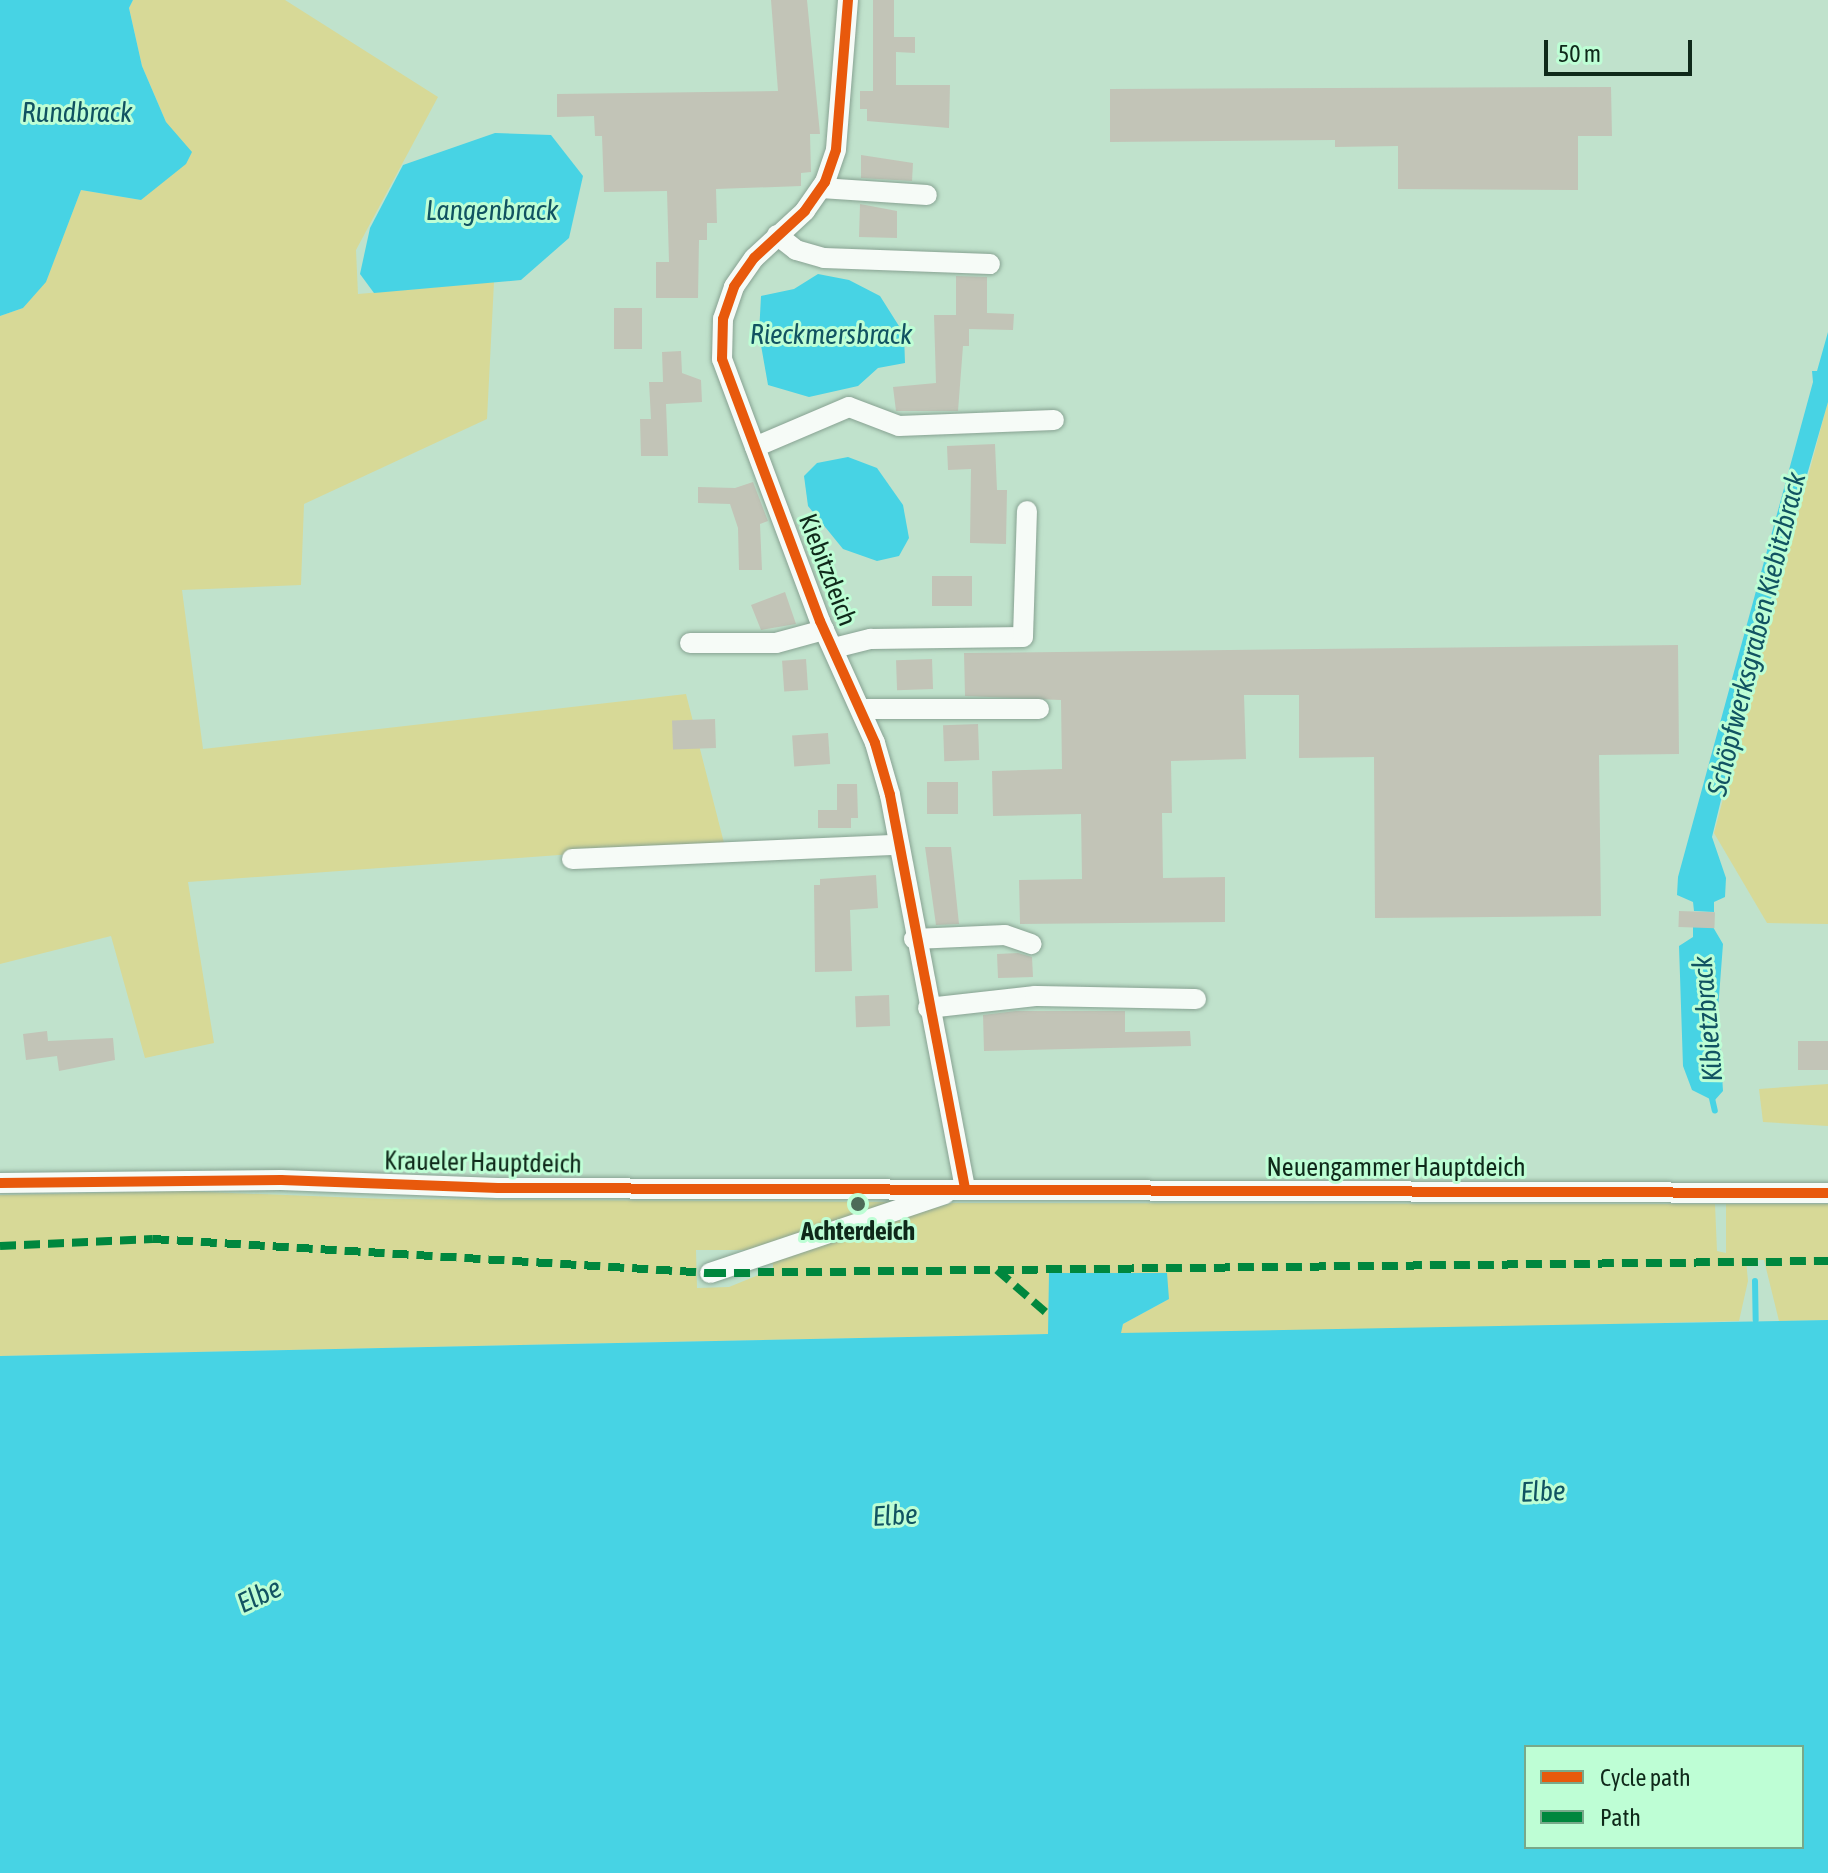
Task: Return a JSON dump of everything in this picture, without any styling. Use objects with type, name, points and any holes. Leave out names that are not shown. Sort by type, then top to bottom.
[{"type":"street","name":"Kiebitzdeich","points":[[848,0],[836,150],[821,188],[805,211],[777,235],[734,287],[723,319],[722,359],[829,639],[863,709],[890,795],[914,939],[964,1188]]},
{"type":"street","points":[[821,188],[927,195]]},
{"type":"street","points":[[777,235],[796,250],[824,258],[990,264]]},
{"type":"street","points":[[755,447],[849,407],[899,426],[1054,420]]},
{"type":"street","points":[[690,643],[1023,637],[1027,511]]},
{"type":"street","points":[[863,709],[1039,709]]},
{"type":"street","points":[[572,859],[899,845]]},
{"type":"street","points":[[914,939],[1005,935],[1031,944]]},
{"type":"street","points":[[928,1008],[1035,996],[1196,999]]},
{"type":"street","name":"Kraueler Hauptdeich","points":[[0,1183],[251,1179],[498,1188],[964,1188]]},
{"type":"street","points":[[710,1273],[964,1188]]},
{"type":"street","name":"Neuengammer Hauptdeich","points":[[964,1188],[1828,1193]]},
{"type":"green space","points":[[133,0],[285,0],[438,97],[356,250],[358,294],[494,282],[487,419],[304,504],[301,585],[182,590],[203,749],[686,694],[724,843],[188,882],[214,1043],[145,1058],[111,936],[0,964],[0,316],[23,308],[46,281],[81,190],[141,200],[166,122],[142,66],[129,8]]},
{"type":"green space","points":[[1828,401],[1828,924],[1767,923],[1714,833]]},
{"type":"green space","points":[[1828,1084],[1828,1126],[1763,1122],[1759,1089]]},
{"type":"green space","points":[[182,1191],[387,1199],[908,1202],[748,1250],[696,1250],[697,1288],[729,1287],[773,1269],[773,1264],[752,1263],[952,1203],[1715,1204],[1717,1251],[1726,1253],[1726,1204],[1828,1204],[1828,1320],[1779,1321],[1764,1260],[1746,1260],[1748,1281],[1739,1321],[1318,1332],[1120,1333],[1123,1324],[1169,1299],[1049,1273],[1049,1334],[0,1356],[0,1195]]},
{"type":"water","name":"Rundbrack","points":[[0,0],[133,0],[129,8],[142,66],[166,122],[192,152],[186,164],[141,200],[81,190],[46,282],[23,308],[0,316]]},
{"type":"water","name":"Langenbrack","points":[[495,133],[551,135],[583,176],[569,238],[521,280],[374,293],[360,274],[370,228],[403,165]]},
{"type":"water","name":"Rieckmersbrack","points":[[818,274],[849,280],[880,296],[904,334],[905,363],[878,368],[858,386],[809,397],[768,385],[759,334],[761,296],[794,289]]},
{"type":"water","name":"Schöpfwerksgraben Kiebitzbrack","points":[[1828,332],[1828,402],[1762,631],[1712,837],[1726,878],[1725,897],[1714,902],[1714,912],[1694,911],[1693,902],[1677,895],[1678,877],[1813,382],[1812,371],[1817,371]]},
{"type":"water","points":[[848,457],[877,468],[903,505],[909,538],[899,556],[877,561],[843,549],[808,506],[804,476],[817,463]]},
{"type":"water","points":[[1693,927],[1713,927],[1723,944],[1718,1010],[1723,1091],[1714,1101],[1692,1090],[1683,1066],[1679,946],[1693,937]]},
{"type":"water","name":"Elbe","points":[[1049,1273],[1167,1273],[1169,1299],[1123,1324],[1121,1333],[1828,1320],[1828,1873],[0,1873],[0,1356],[1048,1334]]},
{"type":"building","points":[[771,0],[807,0],[820,134],[810,134],[811,172],[801,173],[801,186],[716,189],[717,223],[707,223],[707,240],[699,240],[698,298],[656,298],[656,262],[669,262],[667,191],[604,192],[602,136],[595,136],[594,116],[557,117],[557,94],[778,91]]},
{"type":"building","points":[[873,0],[894,0],[894,37],[915,37],[915,53],[896,52],[896,85],[950,85],[949,128],[867,121],[867,109],[860,109],[860,91],[873,91]]},
{"type":"building","points":[[1611,87],[1612,136],[1578,136],[1578,190],[1398,189],[1398,146],[1335,147],[1335,140],[1110,142],[1110,89]]},
{"type":"building","points":[[861,155],[913,163],[912,181],[861,178]]},
{"type":"building","points":[[860,204],[897,211],[897,238],[859,237]]},
{"type":"building","points":[[956,276],[987,277],[987,313],[1014,314],[1013,330],[969,329],[969,346],[963,346],[958,411],[896,411],[893,387],[936,383],[934,315],[956,315]]},
{"type":"building","points":[[614,308],[642,308],[642,349],[614,349]]},
{"type":"building","points":[[681,351],[682,373],[701,380],[702,402],[666,404],[668,456],[641,456],[640,419],[651,419],[649,382],[663,382],[662,352]]},
{"type":"building","points":[[995,444],[997,490],[1007,490],[1006,544],[970,543],[971,469],[948,470],[947,446]]},
{"type":"building","points":[[753,482],[768,521],[760,524],[762,570],[739,570],[738,528],[730,504],[698,503],[698,487],[735,488]]},
{"type":"building","points":[[932,576],[972,576],[972,606],[932,606]]},
{"type":"building","points":[[785,592],[796,624],[761,630],[751,605]]},
{"type":"building","points":[[1678,645],[1679,754],[1599,755],[1601,916],[1375,918],[1374,757],[1299,758],[1299,695],[1244,695],[1246,759],[1171,761],[1172,813],[1162,813],[1163,878],[1225,877],[1225,922],[1020,924],[1019,880],[1082,879],[1081,814],[993,816],[992,771],[1062,769],[1061,700],[965,696],[964,653]]},
{"type":"building","points":[[806,659],[808,690],[784,692],[782,661]]},
{"type":"building","points":[[932,659],[933,689],[897,690],[896,660]]},
{"type":"building","points":[[715,719],[716,748],[673,749],[672,721]]},
{"type":"building","points":[[978,724],[979,760],[944,761],[943,725]]},
{"type":"building","points":[[828,733],[830,764],[794,766],[792,736]]},
{"type":"building","points":[[927,782],[958,782],[958,814],[927,814]]},
{"type":"building","points":[[837,784],[857,784],[858,818],[851,818],[851,828],[818,828],[818,810],[837,810]]},
{"type":"building","points":[[925,847],[951,847],[959,924],[936,925]]},
{"type":"building","points":[[876,875],[878,908],[850,910],[852,971],[815,972],[814,885],[820,885],[820,879]]},
{"type":"building","points":[[1679,911],[1715,912],[1714,928],[1678,927]]},
{"type":"building","points":[[1018,953],[1032,957],[1033,977],[998,978],[997,954]]},
{"type":"building","points":[[889,995],[890,1026],[856,1027],[855,996]]},
{"type":"building","points":[[1016,1011],[1125,1011],[1125,1032],[1190,1031],[1191,1046],[984,1051],[983,1015]]},
{"type":"building","points":[[47,1031],[48,1041],[113,1038],[115,1060],[59,1071],[57,1056],[26,1060],[23,1034]]},
{"type":"building","points":[[1798,1041],[1828,1041],[1828,1070],[1798,1070]]},
{"type":"waterway","name":"Kibietzbrack","points":[[1711,1094],[1715,1111]]},
{"type":"waterway","points":[[1755,1281],[1756,1320]]},
{"type":"marked path","points":[[0,1246],[153,1239],[710,1273],[1828,1261]]},
{"type":"marked path","points":[[997,1270],[1049,1315]]},
{"type":"cycle path","points":[[848,0],[836,150],[825,182],[805,211],[754,258],[734,287],[723,319],[722,359],[820,621],[875,743],[890,795],[965,1188]]},
{"type":"cycle path","points":[[0,1183],[281,1180],[498,1188],[1828,1193]]},
{"type":"place","name":"Achterdeich","points":[[858,1204]]}]
